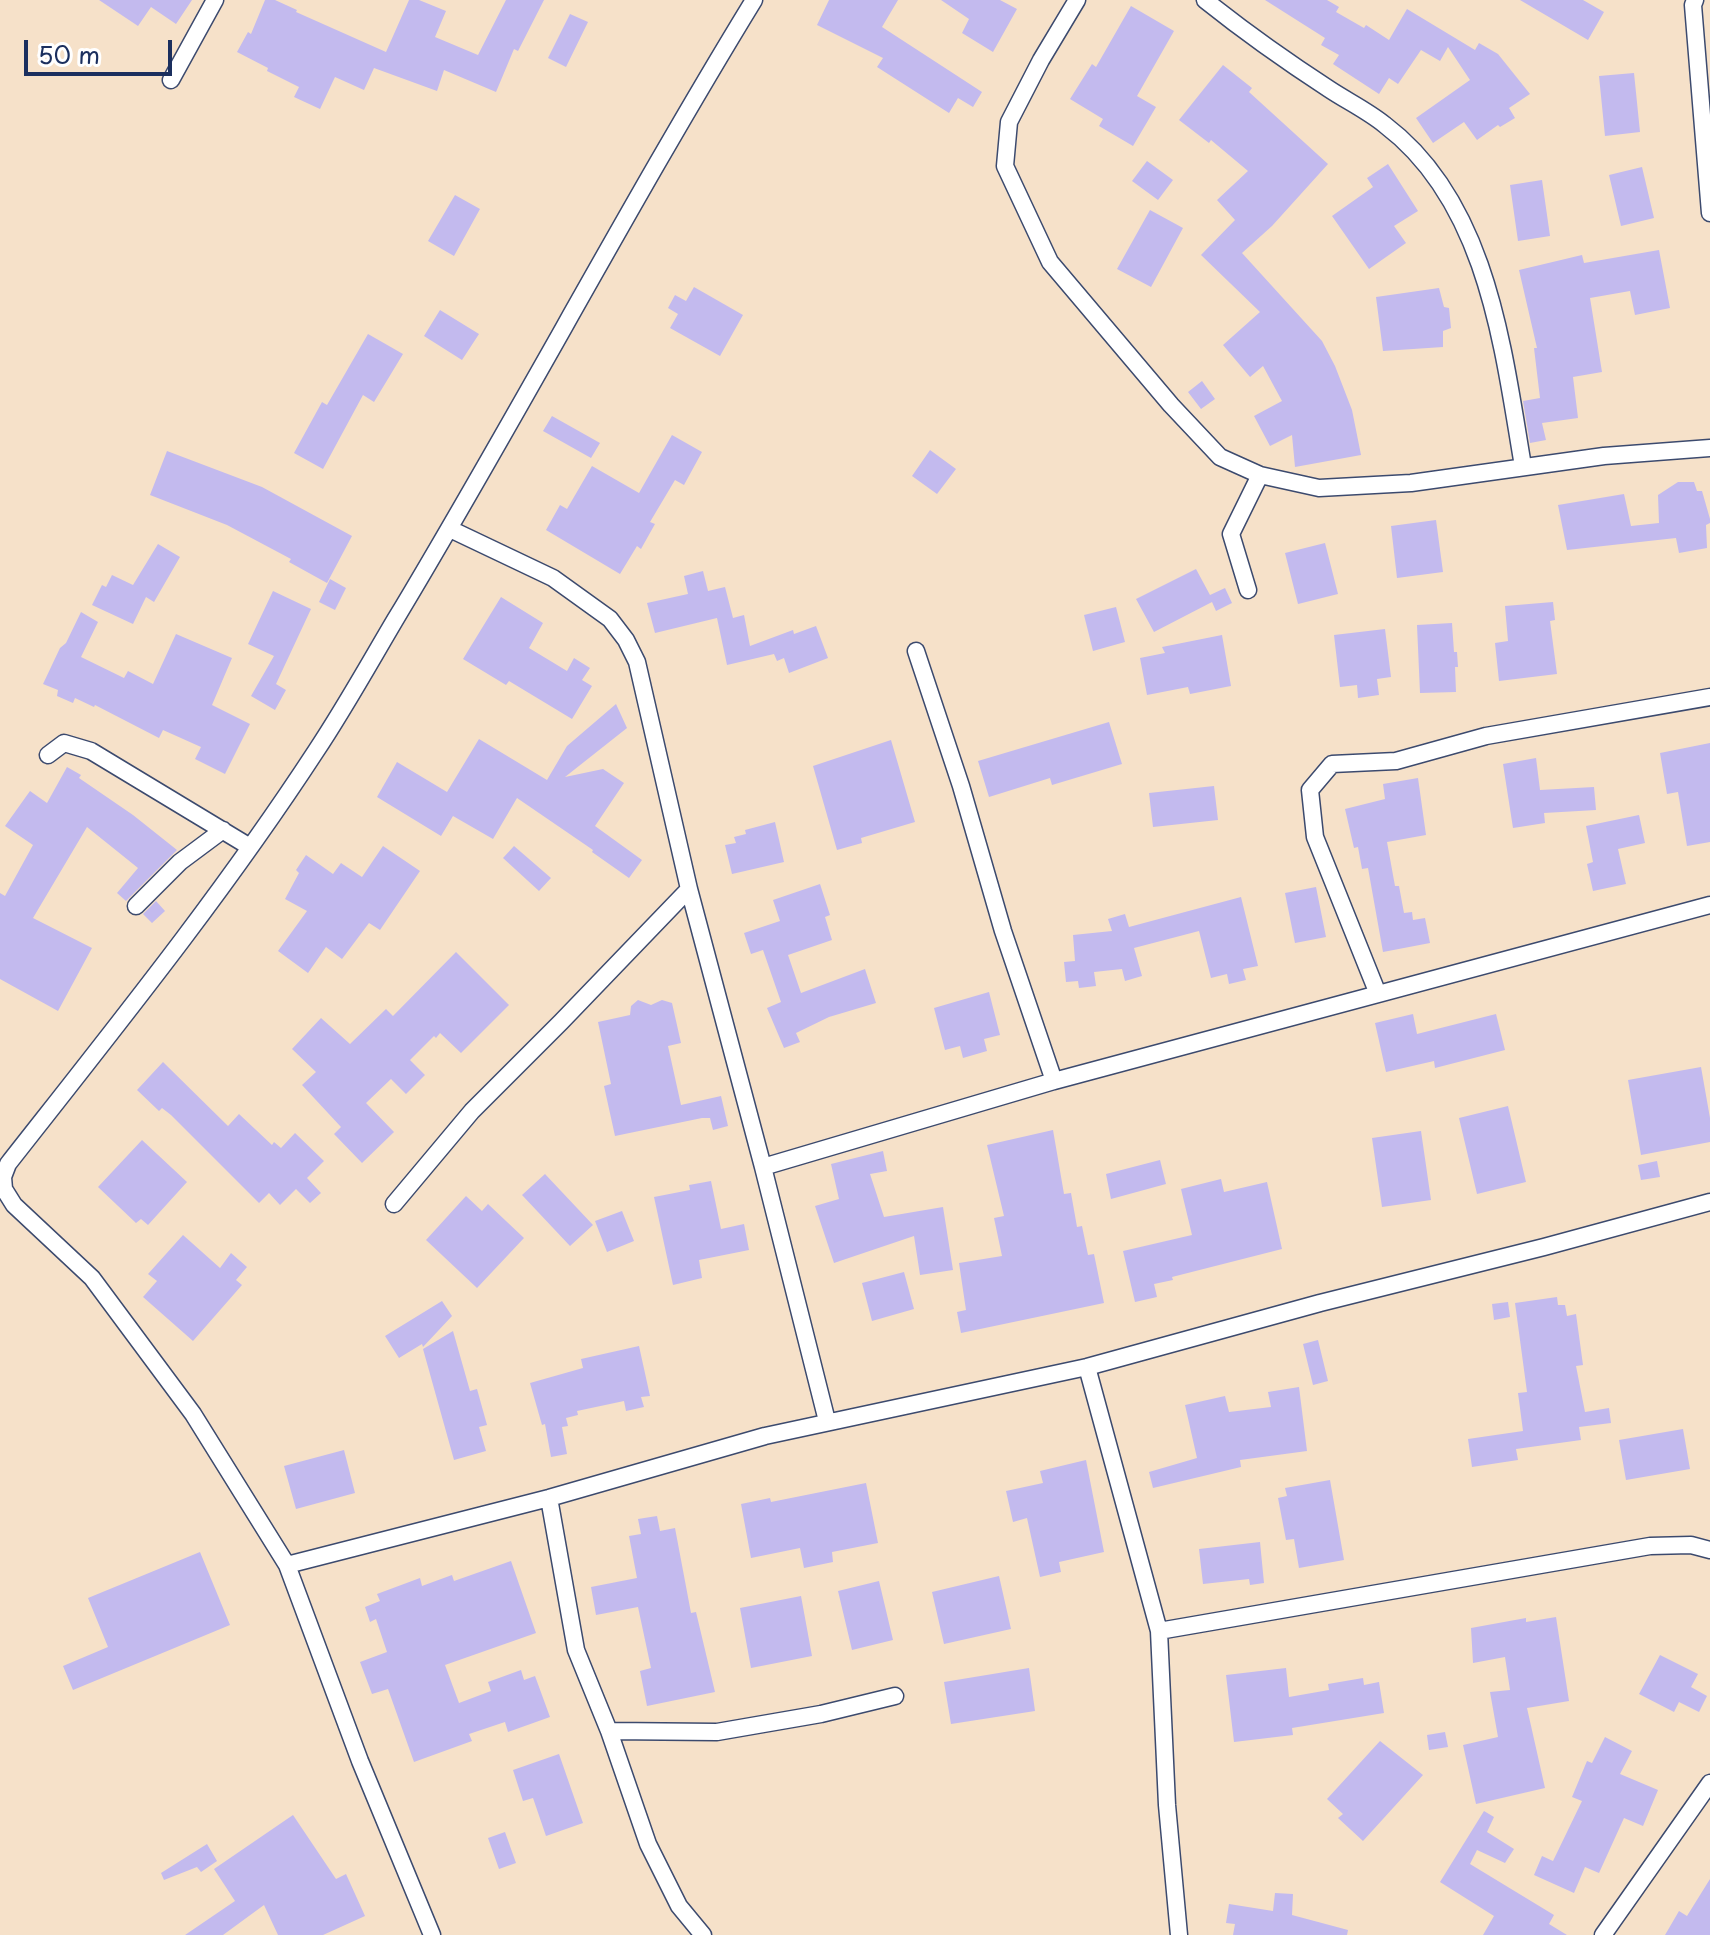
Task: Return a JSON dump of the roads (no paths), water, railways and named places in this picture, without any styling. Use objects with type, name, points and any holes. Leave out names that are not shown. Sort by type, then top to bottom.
[{"type":"street","points":[[171,80],[215,0]]},
{"type":"street","points":[[432,1935],[360,1761],[287,1565],[193,1414],[92,1278],[2,1192],[3,1177],[8,1164],[125,1016],[250,847],[317,750],[450,529],[695,95],[754,0]]},
{"type":"street","points":[[1077,0],[1009,122],[1005,166],[1050,262],[1171,405],[1220,457],[1260,475],[1319,488],[1411,483],[1604,456],[1710,448]]},
{"type":"street","points":[[1205,0],[1293,65],[1386,125],[1444,188],[1468,235],[1498,322],[1523,466]]},
{"type":"street","points":[[1691,2],[1710,213]]},
{"type":"street","points":[[1248,590],[1231,534],[1260,475]]},
{"type":"street","points":[[450,529],[553,578],[610,619],[637,662],[689,889],[827,1421]]},
{"type":"street","points":[[916,651],[961,786],[1003,931],[1054,1081]]},
{"type":"street","points":[[1378,994],[1315,837],[1310,790],[1332,764],[1396,761],[1486,736],[1710,697]]},
{"type":"street","points":[[48,755],[64,743],[91,751],[250,847]]},
{"type":"street","points":[[136,906],[180,862],[223,830]]},
{"type":"street","points":[[394,1204],[472,1111],[689,889]]},
{"type":"street","points":[[763,1167],[1054,1081],[1710,905]]},
{"type":"street","points":[[287,1565],[549,1498],[667,1462],[827,1421],[1087,1367],[1710,1202]]},
{"type":"street","points":[[1087,1367],[1159,1631],[1167,1805],[1179,1935]]},
{"type":"street","points":[[549,1498],[576,1650],[609,1731],[648,1844],[679,1906],[703,1935]]},
{"type":"street","points":[[1159,1631],[1650,1546],[1691,1545],[1710,1550]]},
{"type":"street","points":[[609,1731],[717,1732],[821,1714],[895,1696]]},
{"type":"street","points":[[1603,1935],[1710,1783]]}]
